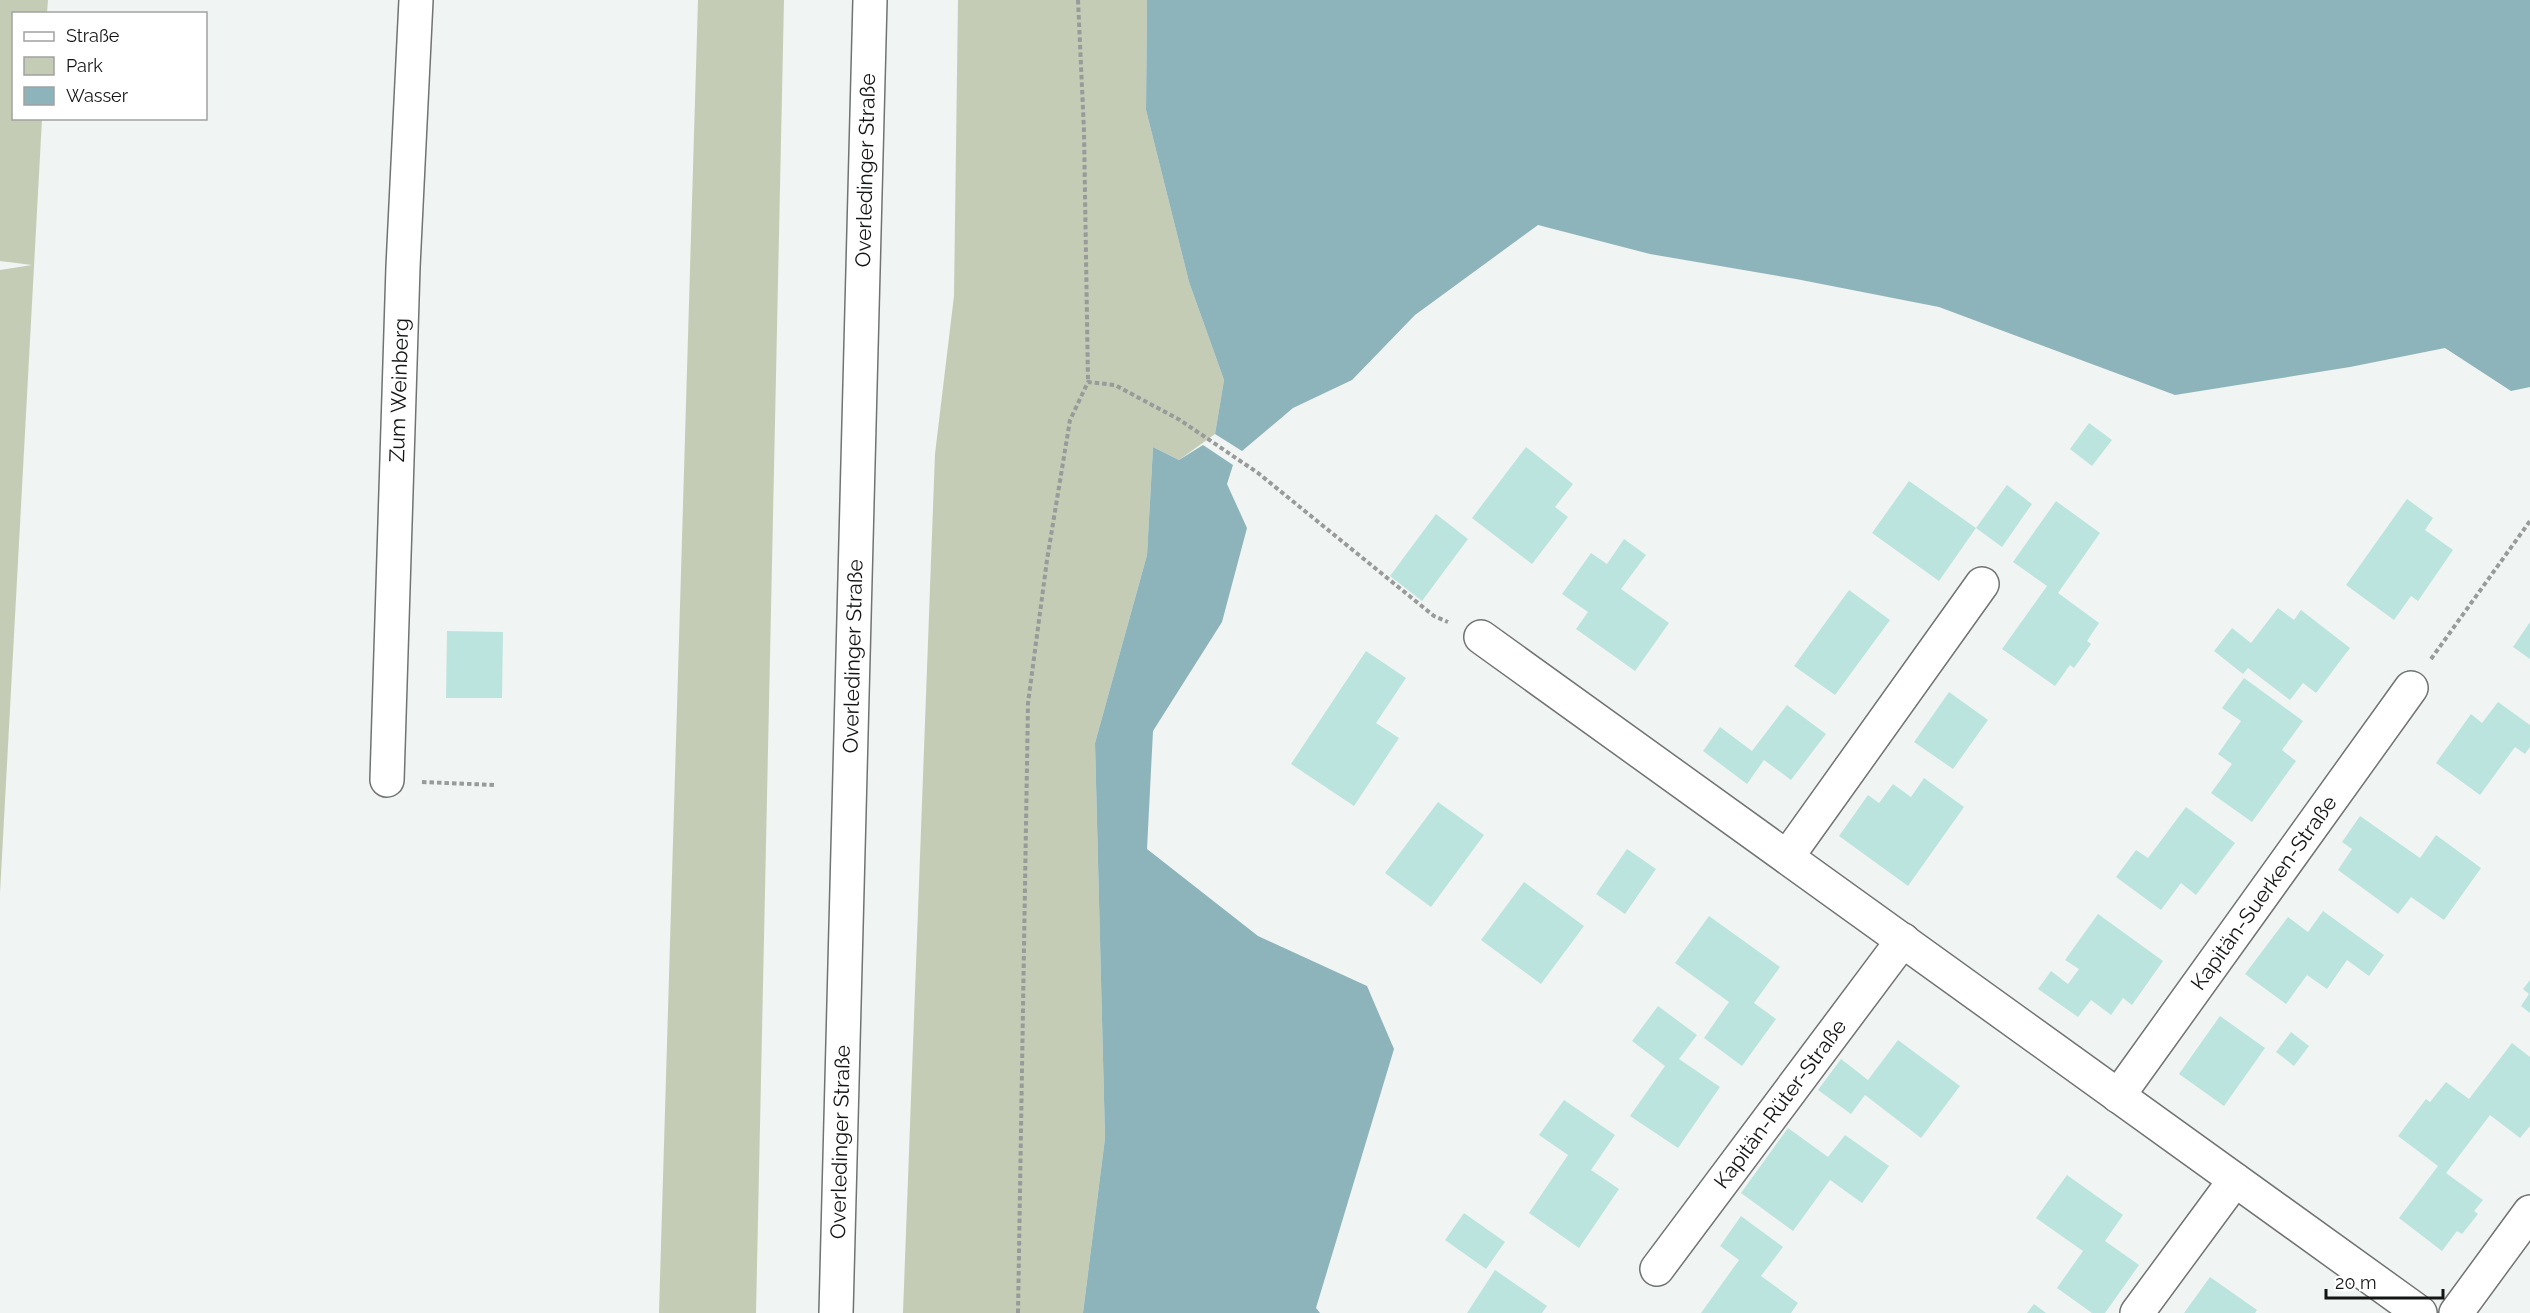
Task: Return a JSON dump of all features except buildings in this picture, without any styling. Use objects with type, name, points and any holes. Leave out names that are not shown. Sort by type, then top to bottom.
[{"type":"street","name":"Zum Weinberg","points":[[387,780],[403,267],[416,0]]},
{"type":"street","name":"Overledinger Straße","points":[[836,1313],[870,0]]},
{"type":"street","points":[[1787,857],[1982,584]]},
{"type":"street","points":[[1481,637],[2420,1313]]},
{"type":"street","name":"Kapitän-Suerken-Straße","points":[[2118,1096],[2411,688]]},
{"type":"street","name":"Kapitän-Rüter-Straße","points":[[1657,1269],[1903,940]]},
{"type":"street","points":[[2137,1313],[2235,1180]]},
{"type":"street","points":[[2456,1313],[2530,1212]]},
{"type":"path","points":[[1018,1313],[1028,702],[1047,560],[1070,420],[1088,382],[1084,131],[1078,0]]},
{"type":"path","points":[[1088,382],[1115,385],[1180,420],[1258,473],[1434,616],[1481,637]]},
{"type":"path","points":[[2411,688],[2530,521]]},
{"type":"path","points":[[387,780],[494,785]]},
{"type":"green space","points":[[0,0],[48,0],[47,12],[12,12],[12,120],[42,120],[0,893],[0,270],[32,265],[0,261]]},
{"type":"green space","points":[[698,0],[784,0],[756,1313],[659,1313]]},
{"type":"green space","points":[[958,0],[1147,0],[1146,110],[1189,282],[1224,380],[1215,434],[1179,460],[1153,447],[1147,555],[1095,743],[1105,1138],[1083,1313],[903,1313],[935,454],[954,296]]},
{"type":"water","points":[[1147,0],[2530,0],[2530,387],[2511,391],[2445,348],[2350,367],[2175,395],[1939,307],[1650,254],[1538,225],[1415,315],[1352,380],[1293,408],[1242,451],[1215,434],[1224,380],[1189,282],[1146,110]]},
{"type":"water","points":[[1203,445],[1233,465],[1227,484],[1247,528],[1222,622],[1153,731],[1147,849],[1258,936],[1367,986],[1394,1049],[1316,1308],[1320,1313],[1083,1313],[1105,1138],[1095,743],[1147,555],[1153,447],[1179,460]]}]
